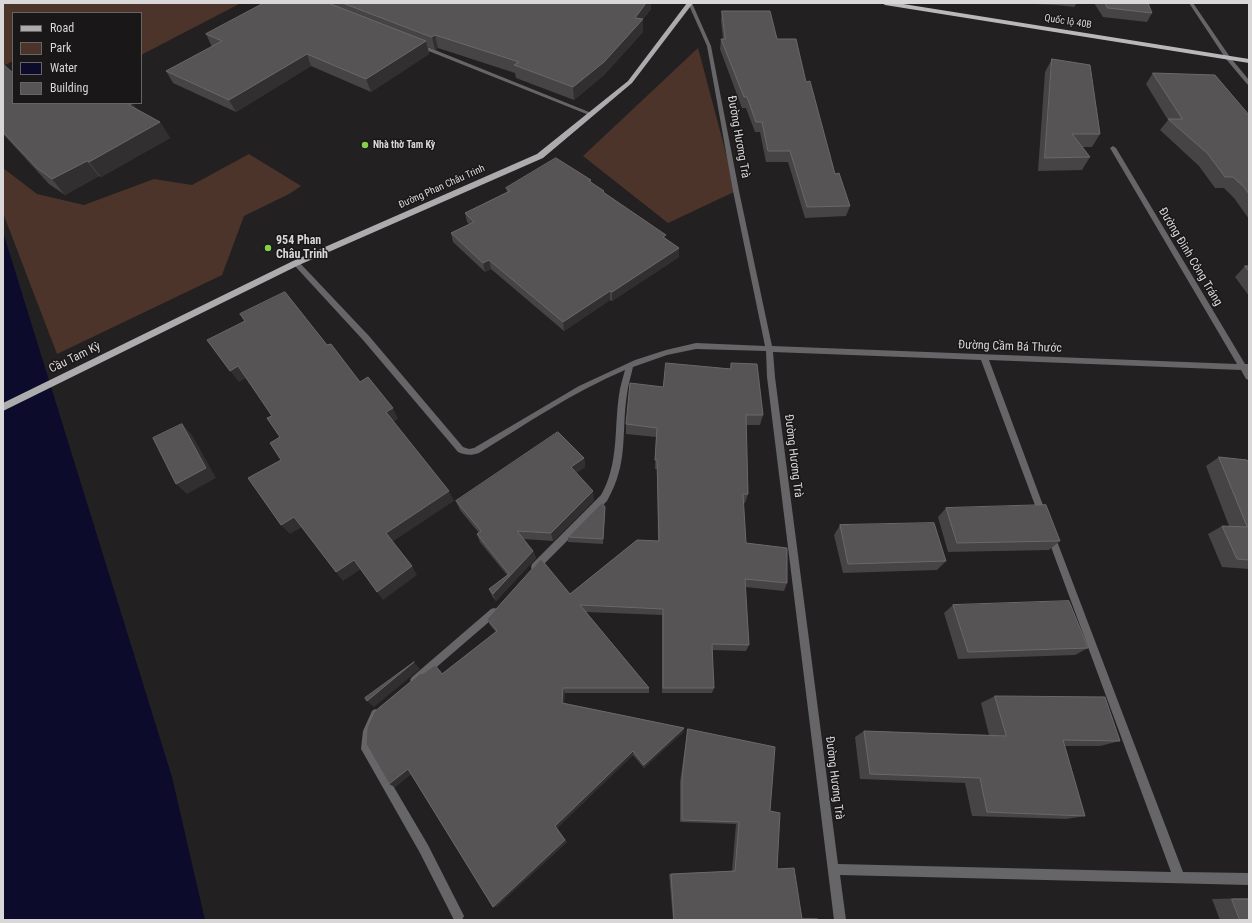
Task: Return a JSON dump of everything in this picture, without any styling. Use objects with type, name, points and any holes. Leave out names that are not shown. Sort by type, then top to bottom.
[{"type":"highway","name":"Quốc lộ 40B","points":[[885,3],[1249,61]]},
{"type":"main road","name":"Đường Phan Châu Trinh","points":[[157,330],[296,263],[540,156],[630,82],[690,3]]},
{"type":"main road","name":"Cầu Tam Kỳ","points":[[3,407],[157,330]]},
{"type":"street","name":"Đường Hương Trà","points":[[690,3],[709,46],[736,191],[769,349],[771,377],[840,920]]},
{"type":"street","points":[[1191,3],[1228,58],[1249,83]]},
{"type":"street","points":[[414,44],[590,114]]},
{"type":"street","name":"Đường Đinh Công Tráng","points":[[1113,148],[1246,367],[1249,377]]},
{"type":"street","name":"Đường Cầm Bá Thước","points":[[296,263],[366,338],[461,450],[469,452],[476,451],[551,404],[610,374],[671,350],[696,346],[1246,367]]},
{"type":"street","points":[[984,357],[1179,877]]},
{"type":"street","points":[[527,576],[604,498],[611,488],[617,471],[623,393],[630,366]]},
{"type":"street","points":[[407,687],[486,621],[501,604]]},
{"type":"street","points":[[382,708],[376,712],[369,723],[366,734],[366,749],[424,849],[458,916]]},
{"type":"street","points":[[833,868],[1249,879]]},
{"type":"green space","points":[[3,3],[241,3],[142,54],[142,12],[12,12],[12,62],[3,66]]},
{"type":"green space","points":[[698,48],[736,191],[668,223],[583,156]]},
{"type":"green space","points":[[249,154],[301,186],[289,194],[244,216],[222,275],[57,354],[3,213],[3,168],[37,194],[84,205],[154,179],[192,185]]},
{"type":"water","points":[[3,232],[172,777],[205,920],[3,920]]},
{"type":"building","points":[[264,3],[328,3],[426,41],[366,79],[307,54],[229,100],[166,71],[222,41],[206,34]]},
{"type":"building","points":[[343,3],[646,3],[635,18],[643,19],[604,62],[573,87],[514,65],[519,62],[435,35],[432,37]]},
{"type":"building","points":[[1105,3],[1148,3],[1152,13],[1108,8]]},
{"type":"building","points":[[722,11],[770,11],[777,39],[796,39],[806,82],[810,81],[835,174],[839,173],[850,206],[807,207],[790,151],[768,151],[762,122],[756,122],[747,97],[744,97],[721,39],[725,39]]},
{"type":"building","points":[[1052,59],[1090,65],[1100,134],[1072,134],[1090,157],[1045,158]]},
{"type":"building","points":[[3,64],[12,72],[12,104],[131,104],[129,105],[160,122],[89,162],[87,161],[52,179],[37,168],[3,132]]},
{"type":"building","points":[[1153,73],[1215,75],[1249,115],[1249,194],[1233,177],[1225,177],[1208,154],[1168,119],[1182,119]]},
{"type":"building","points":[[556,158],[591,180],[589,181],[604,191],[603,192],[666,235],[663,237],[679,248],[563,322],[489,260],[483,263],[451,233],[474,222],[465,213],[510,191],[506,188]]},
{"type":"building","points":[[285,292],[327,345],[331,344],[360,382],[368,377],[393,408],[386,412],[449,491],[386,533],[412,566],[377,592],[354,560],[336,572],[294,517],[281,525],[248,478],[281,460],[270,443],[280,437],[267,418],[272,416],[238,366],[230,371],[207,340],[245,321],[240,314]]},
{"type":"building","points":[[666,363],[731,369],[731,363],[757,364],[763,415],[746,415],[748,494],[743,494],[746,543],[787,548],[787,583],[745,579],[749,645],[712,644],[714,688],[663,688],[663,609],[580,605],[649,688],[563,688],[562,703],[684,728],[644,765],[633,751],[555,826],[565,840],[493,907],[408,769],[389,784],[366,744],[367,728],[374,712],[421,673],[422,674],[435,665],[442,674],[497,631],[487,619],[541,559],[570,594],[637,540],[659,541],[657,460],[655,460],[657,428],[626,424],[630,383],[663,387]]},
{"type":"building","points":[[182,424],[206,468],[176,484],[153,438]]},
{"type":"building","points":[[558,432],[584,458],[571,467],[593,491],[551,533],[517,531],[533,551],[493,594],[489,589],[509,574],[477,534],[481,531],[456,501]]},
{"type":"building","points":[[1219,457],[1247,460],[1249,463],[1249,560],[1237,559],[1222,526],[1247,527]]},
{"type":"building","points":[[602,503],[605,507],[603,539],[568,537]]},
{"type":"building","points":[[1046,505],[1060,541],[957,543],[946,508]]},
{"type":"building","points":[[934,523],[946,561],[848,564],[840,525]]},
{"type":"building","points":[[1069,601],[1088,648],[968,652],[953,605]]},
{"type":"building","points":[[414,662],[367,701],[365,698]]},
{"type":"building","points":[[995,696],[1105,697],[1120,741],[1063,740],[1085,816],[987,812],[980,778],[870,774],[864,731],[1006,736]]},
{"type":"building","points":[[688,729],[775,747],[770,811],[780,813],[777,869],[794,868],[802,919],[818,920],[674,920],[671,874],[735,871],[739,822],[682,820],[682,779]]},
{"type":"building","points":[[1232,899],[1249,899],[1249,920],[1240,920]]},
{"type":"place","name":"Nhà thờ Tam Kỳ","points":[[365,145]]},
{"type":"place","name":"954 Phan Châu Trinh","points":[[268,248]]}]
